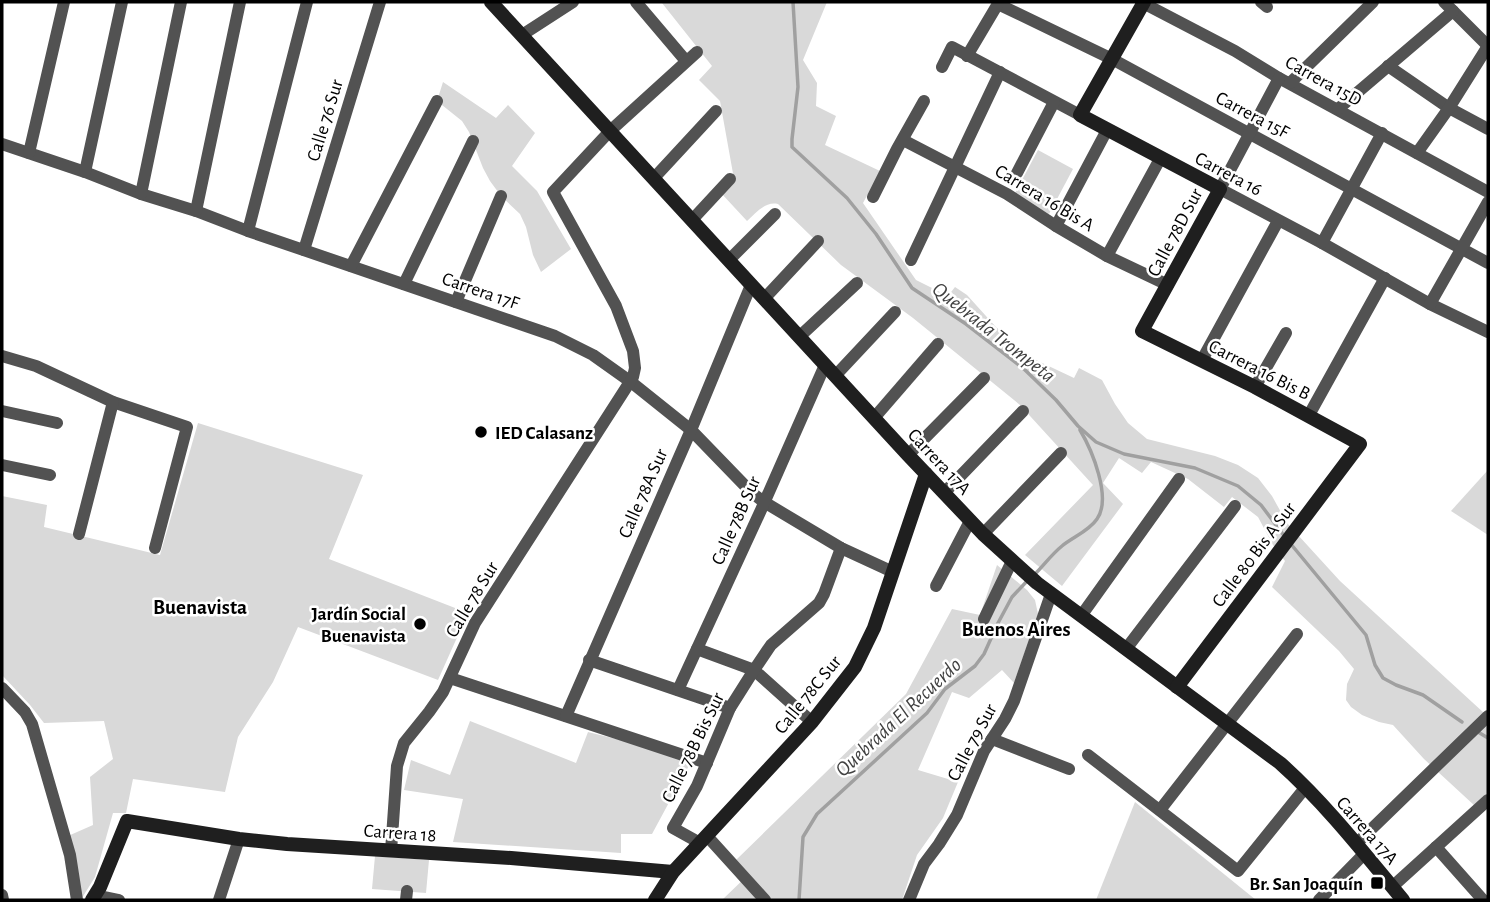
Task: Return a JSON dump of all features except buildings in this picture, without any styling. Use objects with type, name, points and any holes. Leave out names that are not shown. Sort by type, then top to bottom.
[{"type":"street","points":[[29,153],[64,2]]},
{"type":"street","points":[[85,172],[122,2]]},
{"type":"street","points":[[141,194],[181,2]]},
{"type":"street","points":[[196,211],[240,2]]},
{"type":"street","points":[[248,230],[307,2]]},
{"type":"street","name":"Calle 76 Sur","points":[[304,250],[380,2]]},
{"type":"street","name":"Carrera 17A","points":[[491,2],[983,534],[1051,594],[1280,763],[1306,788],[1403,900]]},
{"type":"street","points":[[522,35],[573,2]]},
{"type":"street","points":[[636,2],[686,61]]},
{"type":"street","points":[[1080,116],[1143,2]]},
{"type":"street","name":"Carrera 15D","points":[[1143,2],[1488,192]]},
{"type":"street","name":"Calle 78D Sur","points":[[1142,331],[1250,134],[1285,80],[1373,2]]},
{"type":"street","points":[[967,56],[998,3]]},
{"type":"street","name":"Carrera 15F","points":[[998,3],[1112,59],[1488,263]]},
{"type":"street","points":[[1338,109],[1388,66],[1448,6],[1488,46],[1417,153]]},
{"type":"street","name":"Carrera 16","points":[[942,67],[953,47],[1322,243],[1430,304],[1488,332]]},
{"type":"street","points":[[631,382],[635,359],[626,331],[605,285],[553,191],[610,131],[697,52]]},
{"type":"street","points":[[1388,66],[1449,107],[1488,129]]},
{"type":"street","points":[[911,260],[1000,72]]},
{"type":"street","points":[[351,266],[437,101]]},
{"type":"street","points":[[873,197],[924,101]]},
{"type":"street","points":[[1017,173],[1054,102]]},
{"type":"street","points":[[653,178],[716,111]]},
{"type":"street","points":[[1056,226],[1107,130]]},
{"type":"street","points":[[1322,243],[1382,134]]},
{"type":"street","name":"Carrera 16 Bis A","points":[[903,140],[1007,194],[1107,256],[1168,285]]},
{"type":"street","points":[[404,284],[473,141]]},
{"type":"street","name":"Carrera 17F","points":[[2,144],[555,336],[593,355],[631,382],[691,430],[764,502],[841,548],[892,572]]},
{"type":"street","points":[[1107,256],[1160,159]]},
{"type":"street","points":[[692,220],[730,179]]},
{"type":"street","points":[[456,302],[501,196]]},
{"type":"street","points":[[1430,304],[1488,202]]},
{"type":"street","points":[[729,260],[775,214]]},
{"type":"street","points":[[1202,360],[1278,221]]},
{"type":"street","points":[[764,299],[818,241]]},
{"type":"street","points":[[1309,415],[1385,278]]},
{"type":"street","points":[[799,337],[857,283]]},
{"type":"street","name":"Calle 78A Sur","points":[[566,716],[751,285]]},
{"type":"street","name":"Calle 78B Sur","points":[[678,690],[764,502],[830,370],[895,312]]},
{"type":"street","name":"Carrera 16 Bis B","points":[[1142,331],[1255,387],[1360,444]]},
{"type":"street","points":[[1255,387],[1286,333]]},
{"type":"street","points":[[874,418],[938,344]]},
{"type":"street","points":[[2,356],[36,366],[113,402],[187,427],[155,548]]},
{"type":"street","points":[[908,455],[984,378]]},
{"type":"street","name":"Calle 78 Sur","points":[[391,851],[397,766],[404,743],[429,712],[450,678],[475,623],[631,382]]},
{"type":"street","points":[[79,534],[113,402]]},
{"type":"street","points":[[2,411],[57,423]]},
{"type":"street","points":[[944,494],[1023,411]]},
{"type":"street","name":"Calle 80 Bis A Sur","points":[[1177,687],[1360,444]]},
{"type":"street","points":[[983,534],[1061,453]]},
{"type":"street","points":[[2,465],[50,475]]},
{"type":"street","name":"Calle 78C Sur","points":[[655,900],[673,872],[812,722],[848,678],[874,628],[926,474]]},
{"type":"street","points":[[1081,616],[1180,479]]},
{"type":"street","points":[[1126,649],[1235,506]]},
{"type":"street","points":[[936,586],[970,521]]},
{"type":"street","name":"Calle 78B Bis Sur","points":[[704,839],[673,828],[708,763],[730,708],[771,645],[819,603],[841,548]]},
{"type":"street","points":[[984,618],[1012,561]]},
{"type":"street","name":"Calle 79 Sur","points":[[909,900],[924,864],[957,815],[992,738],[1014,701],[1051,594]]},
{"type":"street","points":[[1160,810],[1297,634]]},
{"type":"street","points":[[697,649],[754,670],[812,722]]},
{"type":"street","points":[[590,660],[730,708]]},
{"type":"street","points":[[450,678],[708,763]]},
{"type":"street","points":[[2,688],[32,724],[70,855],[77,900]]},
{"type":"street","points":[[1319,900],[1360,849],[1488,716]]},
{"type":"street","points":[[992,738],[1069,769]]},
{"type":"street","points":[[1088,755],[1238,871],[1306,788]]},
{"type":"street","points":[[1392,887],[1483,804],[1488,820]]},
{"type":"street","name":"Carrera 18","points":[[94,898],[127,821],[287,845],[512,858],[673,872]]},
{"type":"street","points":[[219,900],[239,839]]},
{"type":"street","points":[[704,839],[765,900]]},
{"type":"street","points":[[1436,848],[1483,900]]},
{"type":"street","points":[[94,898],[118,900]]},
{"type":"shaded area","points":[[663,2],[827,2],[803,60],[817,83],[816,106],[836,116],[825,145],[880,171],[863,203],[916,280],[948,296],[955,287],[967,295],[1020,349],[1038,361],[1074,378],[1079,368],[1102,380],[1128,423],[1147,439],[1215,456],[1238,465],[1258,478],[1287,523],[1340,581],[1484,713],[1488,719],[1488,793],[1475,806],[1424,759],[1393,725],[1362,715],[1351,707],[1346,700],[1347,684],[1354,669],[1339,651],[1272,587],[1285,561],[1258,517],[1232,497],[1224,507],[1188,479],[1151,462],[1142,473],[1119,458],[1103,483],[1123,504],[1062,586],[1025,555],[1093,485],[1020,405],[913,318],[841,265],[778,204],[765,206],[747,221],[721,193],[734,179],[720,101],[699,80],[712,66]]},
{"type":"shaded area","points":[[443,82],[496,118],[508,105],[535,133],[512,166],[537,191],[571,249],[541,272],[520,214],[490,181],[462,121],[437,101]]},
{"type":"shaded area","points":[[1038,150],[1073,169],[1049,214],[1014,195]]},
{"type":"shaded area","points":[[198,423],[363,475],[329,559],[468,613],[438,680],[298,627],[273,682],[238,737],[225,792],[133,779],[126,813],[113,813],[95,877],[82,898],[68,836],[93,825],[90,777],[113,759],[104,721],[44,723],[2,675],[2,496],[47,505],[44,527],[160,555]]},
{"type":"shaded area","points":[[1488,470],[1488,535],[1451,511]]},
{"type":"shaded area","points":[[997,565],[1027,590],[1035,600],[1038,614],[1014,683],[1002,670],[969,698],[952,692],[918,770],[958,782],[943,818],[917,855],[902,900],[722,900],[749,874],[736,860],[906,694],[952,609],[980,615]]},
{"type":"shaded area","points":[[470,721],[576,763],[588,732],[693,758],[652,834],[621,834],[621,853],[453,842],[463,799],[404,790],[411,760],[450,775]]},
{"type":"shaded area","points":[[1135,802],[1256,900],[1096,900]]},
{"type":"shaded area","points":[[375,856],[429,860],[426,893],[372,889]]},
{"type":"waterway","name":"Quebrada Trompeta","points":[[793,2],[798,87],[792,147],[847,198],[876,234],[912,288],[966,324],[1024,369],[1096,442],[1124,454],[1195,468],[1238,486],[1261,505],[1285,537]]},
{"type":"waterway","name":"Quebrada El Recuerdo","points":[[1035,574],[1058,549],[1094,523],[1101,510],[1099,474],[1080,430]]},
{"type":"waterway","name":"Quebrada Trompeta","points":[[1290,543],[1366,635],[1375,665],[1383,678],[1423,695],[1462,722]]},
{"type":"waterway","name":"Quebrada El Recuerdo","points":[[799,900],[803,837],[817,814],[927,713],[945,689],[975,666],[984,654],[1012,597],[1029,579]]},
{"type":"waterway","name":"Quebrada Trompeta","points":[[1478,732],[1488,738]]},
{"type":"place","name":"IED Calasanz","points":[[481,432]]},
{"type":"place","name":"Jardín Social Buenavista","points":[[420,624]]},
{"type":"place","name":"Br. San Joaquín","points":[[1377,883]]},
{"type":"district","name":"Buenavista","points":[[200,607]]},
{"type":"district","name":"Buenos Aires","points":[[1016,629]]}]
